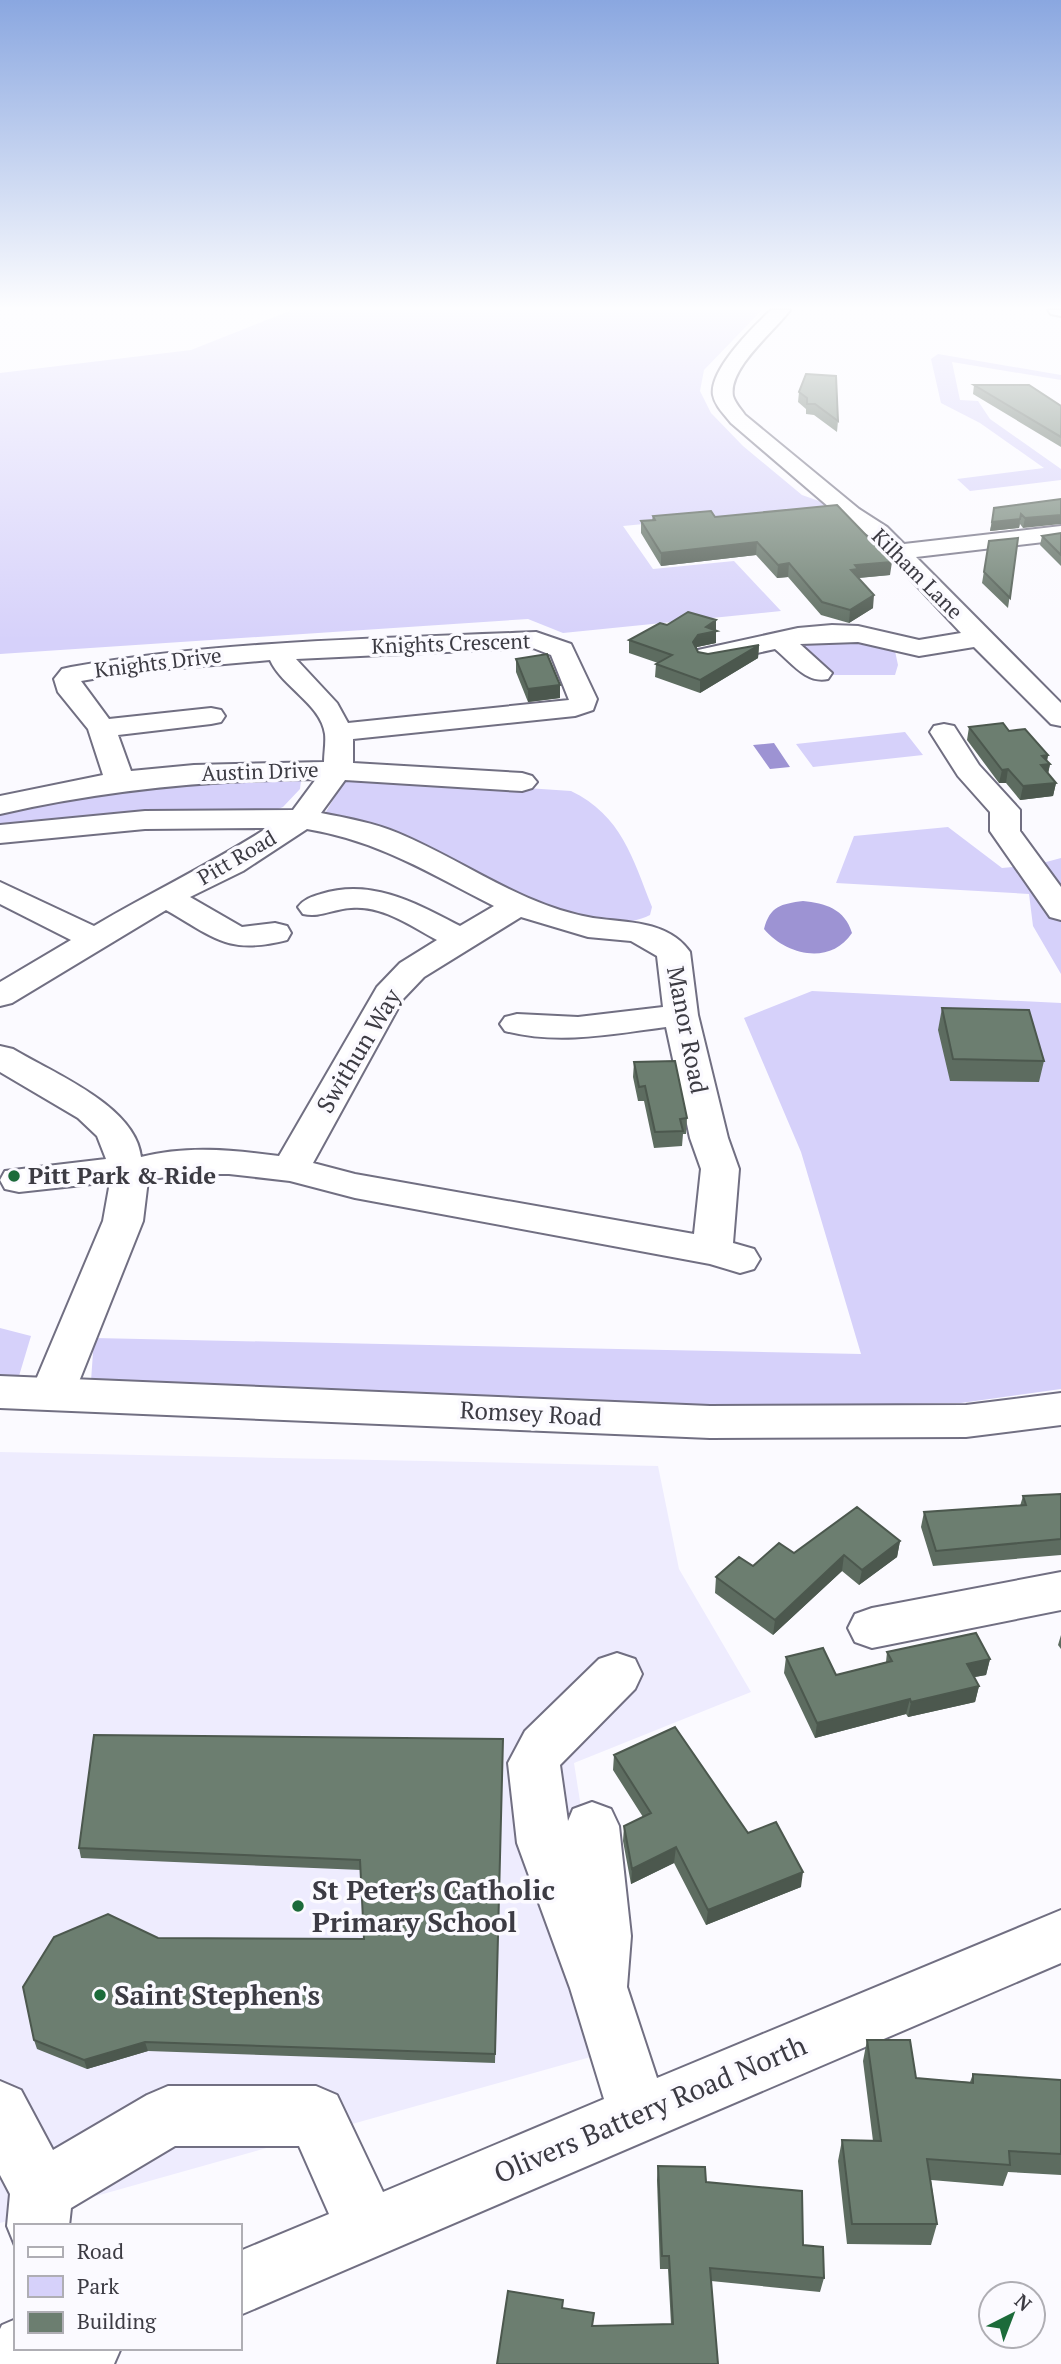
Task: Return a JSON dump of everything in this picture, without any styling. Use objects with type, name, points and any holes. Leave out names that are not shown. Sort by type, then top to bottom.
[{"type":"street","name":"Kilham Lane","points":[[743,420],[851,514],[879,532],[1061,718]]},
{"type":"street","points":[[899,552],[1061,533]]},
{"type":"street","points":[[708,656],[780,640],[845,632],[919,648],[981,638]]},
{"type":"street","name":"Knights Crescent","points":[[286,653],[329,648],[536,640],[562,650],[583,699],[583,704],[575,708],[339,732]]},
{"type":"street","points":[[780,640],[819,673]]},
{"type":"street","name":"Knights Drive","points":[[120,782],[102,728],[68,686],[67,679],[71,675],[134,664],[242,653],[286,653]]},
{"type":"street","points":[[286,653],[284,659],[287,668],[327,709],[339,732],[338,769]]},
{"type":"street","points":[[102,728],[211,716]]},
{"type":"street","points":[[944,732],[968,769],[1005,810],[1004,831],[1061,910]]},
{"type":"street","name":"Austin Drive","points":[[5,795],[274,769],[338,769],[522,782]]},
{"type":"street","name":"Pitt Road","points":[[0,996],[166,897],[232,864],[302,819],[338,769]]},
{"type":"street","name":"Manor Road","points":[[0,834],[145,820],[302,819],[349,827],[387,839],[517,905],[588,927],[639,932],[659,941],[673,952],[681,1015],[709,1138],[720,1169],[726,1255],[355,1186],[290,1169],[218,1162],[183,1162],[19,1180]]},
{"type":"street","points":[[0,892],[95,939]]},
{"type":"street","points":[[166,897],[237,937],[275,933]]},
{"type":"street","points":[[314,908],[337,899],[373,897],[460,939]]},
{"type":"street","name":"Swithun Way","points":[[290,1169],[389,994],[412,970],[517,905]]},
{"type":"street","points":[[517,1024],[536,1028],[585,1026],[681,1015]]},
{"type":"street","points":[[0,1057],[91,1110],[114,1132],[126,1169],[122,1221],[52,1394]]},
{"type":"street","name":"Romsey Road","points":[[0,1392],[710,1422],[966,1421],[1061,1409]]},
{"type":"street","points":[[872,1628],[1061,1591]]},
{"type":"street","points":[[617,1674],[543,1747],[534,1763],[544,1843],[583,1954],[598,1987],[639,2114]]},
{"type":"street","points":[[592,1826],[603,1936],[598,1987]]},
{"type":"street","name":"Olivers Battery Road North","points":[[242,2282],[1061,1936]]},
{"type":"street","points":[[0,2111],[40,2209],[168,2116],[316,2116],[368,2229]]},
{"type":"street","points":[[51,2364],[83,2350]]},
{"type":"shaded area","points":[[774,743],[790,767],[770,769],[753,745]]},
{"type":"shaded area","points":[[788,903],[819,903],[833,909],[844,918],[852,933],[832,950],[808,953],[784,945],[764,929],[773,911]]},
{"type":"shaded area","name":"St Peter's Catholic Primary School","points":[[0,1452],[658,1466],[679,1569],[751,1692],[574,1763],[619,2049],[0,2223]]},
{"type":"green space","points":[[0,420],[718,420],[743,446],[802,495],[833,506],[623,526],[653,569],[734,561],[781,611],[563,633],[528,619],[0,654]]},
{"type":"green space","points":[[975,420],[992,420],[1061,469],[1061,480],[970,491],[957,479],[1044,468]]},
{"type":"green space","points":[[794,640],[864,640],[895,651],[898,665],[895,675],[830,675]]},
{"type":"green space","points":[[905,732],[923,755],[813,767],[796,744]]},
{"type":"green space","points":[[347,776],[571,791],[602,813],[623,840],[652,907],[650,915],[617,923],[561,913],[324,815]]},
{"type":"green space","points":[[288,778],[301,781],[300,789],[283,807],[268,813],[0,829],[0,812],[113,792]]},
{"type":"green space","points":[[948,827],[1002,868],[1035,865],[1061,858],[1061,974],[1033,926],[1029,894],[836,883],[854,836]]},
{"type":"green space","points":[[812,991],[1061,1003],[1061,1389],[961,1403],[713,1407],[91,1381],[94,1338],[861,1354],[801,1152],[744,1018]]},
{"type":"green space","points":[[0,1328],[31,1336],[19,1376],[0,1375]]},
{"type":"building","points":[[1033,420],[1061,420],[1061,437]]},
{"type":"building","points":[[1061,499],[1061,515],[1025,518],[1021,514],[1020,519],[992,522],[994,508]]},
{"type":"building","points":[[837,505],[892,562],[855,565],[858,569],[851,570],[874,595],[850,610],[822,602],[789,563],[778,565],[757,542],[661,553],[641,521],[655,520],[653,516],[711,511],[715,517]]},
{"type":"building","points":[[1061,533],[1061,555],[1042,536]]},
{"type":"building","points":[[1018,538],[1010,598],[984,572],[989,541]]},
{"type":"building","points":[[688,612],[716,620],[706,627],[717,631],[698,635],[693,642],[698,652],[708,654],[759,645],[700,680],[656,664],[672,655],[629,640],[660,623],[667,625]]},
{"type":"building","points":[[547,654],[560,685],[528,689],[516,659]]},
{"type":"building","points":[[1003,723],[1009,731],[1025,729],[1048,755],[1042,756],[1050,764],[1041,765],[1056,783],[1023,786],[1008,769],[1002,770],[969,727]]},
{"type":"building","points":[[942,1008],[1029,1010],[1044,1061],[953,1059]]},
{"type":"building","points":[[675,1061],[687,1118],[680,1119],[683,1131],[655,1132],[645,1086],[639,1087],[634,1062]]},
{"type":"building","points":[[1061,1494],[1061,1539],[936,1551],[924,1512],[1026,1505],[1023,1496]]},
{"type":"building","points":[[857,1507],[900,1541],[862,1570],[844,1555],[775,1620],[716,1577],[739,1557],[753,1566],[779,1543],[794,1553]]},
{"type":"building","points":[[976,1633],[990,1659],[967,1664],[979,1686],[911,1702],[910,1699],[817,1723],[786,1657],[823,1648],[836,1675],[892,1661],[887,1652]]},
{"type":"building","points":[[675,1727],[748,1833],[776,1822],[803,1872],[708,1910],[676,1847],[632,1869],[624,1826],[651,1813],[614,1755]]},
{"type":"building","points":[[94,1735],[503,1739],[495,2054],[145,2042],[84,2060],[34,2040],[23,1987],[54,1937],[108,1914],[158,1938],[364,1939],[360,1860],[79,1848]]},
{"type":"building","points":[[867,2040],[910,2040],[916,2078],[973,2083],[973,2074],[1061,2080],[1061,2154],[1009,2151],[1010,2165],[927,2159],[937,2224],[852,2224],[842,2140],[881,2141]]},
{"type":"building","points":[[658,2166],[705,2167],[706,2182],[802,2191],[803,2245],[823,2247],[824,2278],[710,2268],[718,2364],[497,2364],[508,2291],[563,2300],[562,2308],[594,2313],[592,2326],[673,2324],[669,2256],[662,2256]]},
{"type":"place","name":"Pitt Park & Ride","points":[[14,1176]]},
{"type":"place","name":"St Peter's Catholic Primary School","points":[[298,1906]]},
{"type":"place","name":"Saint Stephen's","points":[[100,1995]]}]
